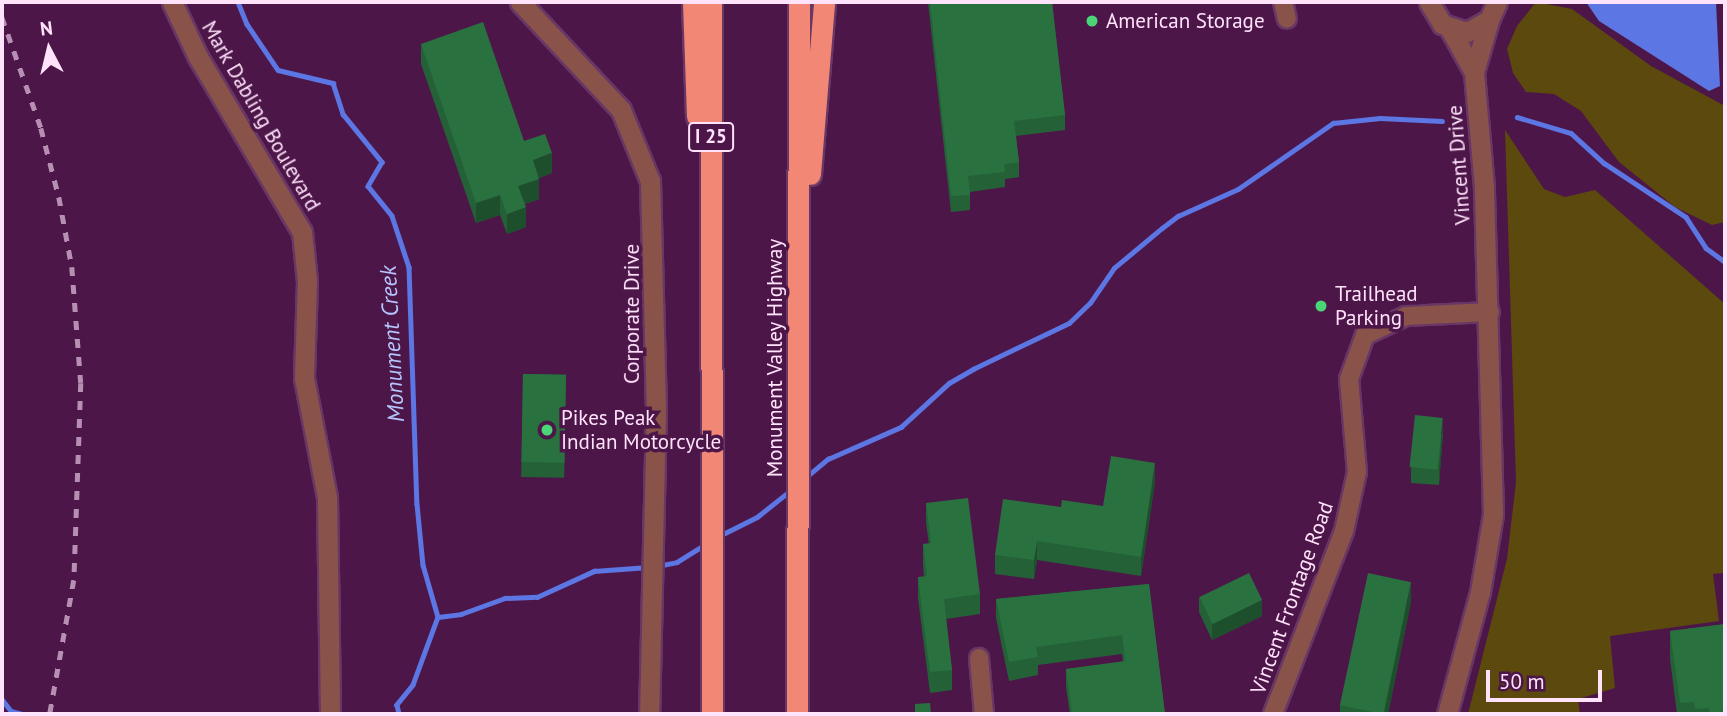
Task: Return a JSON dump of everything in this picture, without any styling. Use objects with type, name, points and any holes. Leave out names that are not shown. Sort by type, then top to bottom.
[{"type":"highway","points":[[693,2],[711,272]]},
{"type":"highway","name":"I 25","points":[[711,2],[712,714]]},
{"type":"highway","name":"Monument Valley Highway","points":[[797,714],[799,2]]},
{"type":"highway","points":[[799,256],[816,129],[824,2]]},
{"type":"street","name":"Mark Dabling Boulevard","points":[[172,2],[198,57],[295,213],[302,232],[307,281],[302,335],[304,378],[327,497],[330,714]]},
{"type":"street","name":"Corporate Drive","points":[[520,2],[621,110],[650,181],[656,399],[649,618],[649,714]]},
{"type":"street","name":"Vincent Drive","points":[[1429,2],[1436,18],[1450,29],[1474,72]]},
{"type":"street","name":"Vincent Drive","points":[[1447,714],[1480,592],[1493,514],[1490,312],[1474,72],[1493,11]]},
{"type":"street","points":[[1450,29],[1475,30],[1493,11]]},
{"type":"street","name":"Vincent Frontage Road","points":[[1273,714],[1344,531],[1357,472],[1349,379],[1365,335],[1406,316],[1490,312]]},
{"type":"street","points":[[979,658],[984,714]]},
{"type":"shaded area","points":[[1536,2],[1572,9],[1651,66],[1725,106],[1725,222],[1712,225],[1675,207],[1619,162],[1581,111],[1554,94],[1526,92],[1513,73],[1507,49],[1517,26]]},
{"type":"shaded area","points":[[1505,130],[1544,189],[1565,197],[1595,190],[1725,304],[1725,583],[1723,573],[1713,574],[1719,621],[1610,636],[1615,688],[1578,699],[1580,714],[1468,714],[1507,559],[1516,482]]},
{"type":"water","points":[[1586,2],[1716,2],[1720,86],[1709,91],[1599,21]]},
{"type":"building","points":[[930,2],[1052,2],[1065,115],[1014,121],[1019,162],[1004,164],[1005,172],[968,176],[970,195],[951,196]]},
{"type":"building","points":[[483,22],[524,141],[545,134],[552,153],[533,160],[539,179],[518,186],[526,207],[507,214],[500,195],[476,203],[421,44]]},
{"type":"building","points":[[523,374],[566,375],[564,463],[521,462]]},
{"type":"building","points":[[1415,415],[1443,418],[1437,470],[1410,467]]},
{"type":"building","points":[[1111,456],[1155,463],[1141,557],[1037,541],[1034,560],[995,555],[1003,499],[1061,507],[1062,500],[1103,506]]},
{"type":"building","points":[[968,498],[980,594],[944,599],[952,670],[930,672],[918,577],[927,576],[923,544],[931,543],[926,503]]},
{"type":"building","points":[[1249,573],[1262,600],[1213,624],[1200,597]]},
{"type":"building","points":[[1368,573],[1411,582],[1383,714],[1340,705]]},
{"type":"building","points":[[1149,584],[1165,714],[1072,714],[1066,669],[1125,661],[1122,635],[1036,647],[1038,657],[1009,662],[996,599]]},
{"type":"building","points":[[1725,624],[1725,711],[1710,713],[1709,708],[1695,709],[1694,702],[1680,703],[1670,631]]},
{"type":"building","points":[[930,703],[931,714],[915,714],[915,704]]},
{"type":"waterway","name":"Monument Creek","points":[[238,2],[247,24],[278,70],[333,83],[343,114],[382,162],[368,186],[392,216],[409,267],[417,504],[423,565],[438,617],[413,685],[397,705],[399,714]]},
{"type":"waterway","points":[[1517,117],[1571,133],[1604,163],[1686,217],[1706,248],[1725,262]]},
{"type":"waterway","points":[[805,478],[828,459],[901,427],[949,383],[1069,323],[1090,303],[1114,268],[1162,228],[1178,216],[1238,189],[1333,123],[1380,118],[1442,121]]},
{"type":"waterway","points":[[719,536],[757,517],[791,490]]},
{"type":"waterway","points":[[657,566],[677,562],[706,544]]},
{"type":"waterway","points":[[438,617],[461,614],[505,598],[537,597],[594,571],[648,567]]},
{"type":"waterway","points":[[2,699],[11,711],[22,714]]},
{"type":"railway","points":[[2,17],[41,128],[59,197],[72,267],[81,383],[74,580],[50,714]]},
{"type":"place","name":"American Storage","points":[[1092,21]]},
{"type":"place","name":"Trailhead Parking","points":[[1321,306]]},
{"type":"place","name":"Pikes Peak Indian Motorcycle","points":[[547,430]]}]
